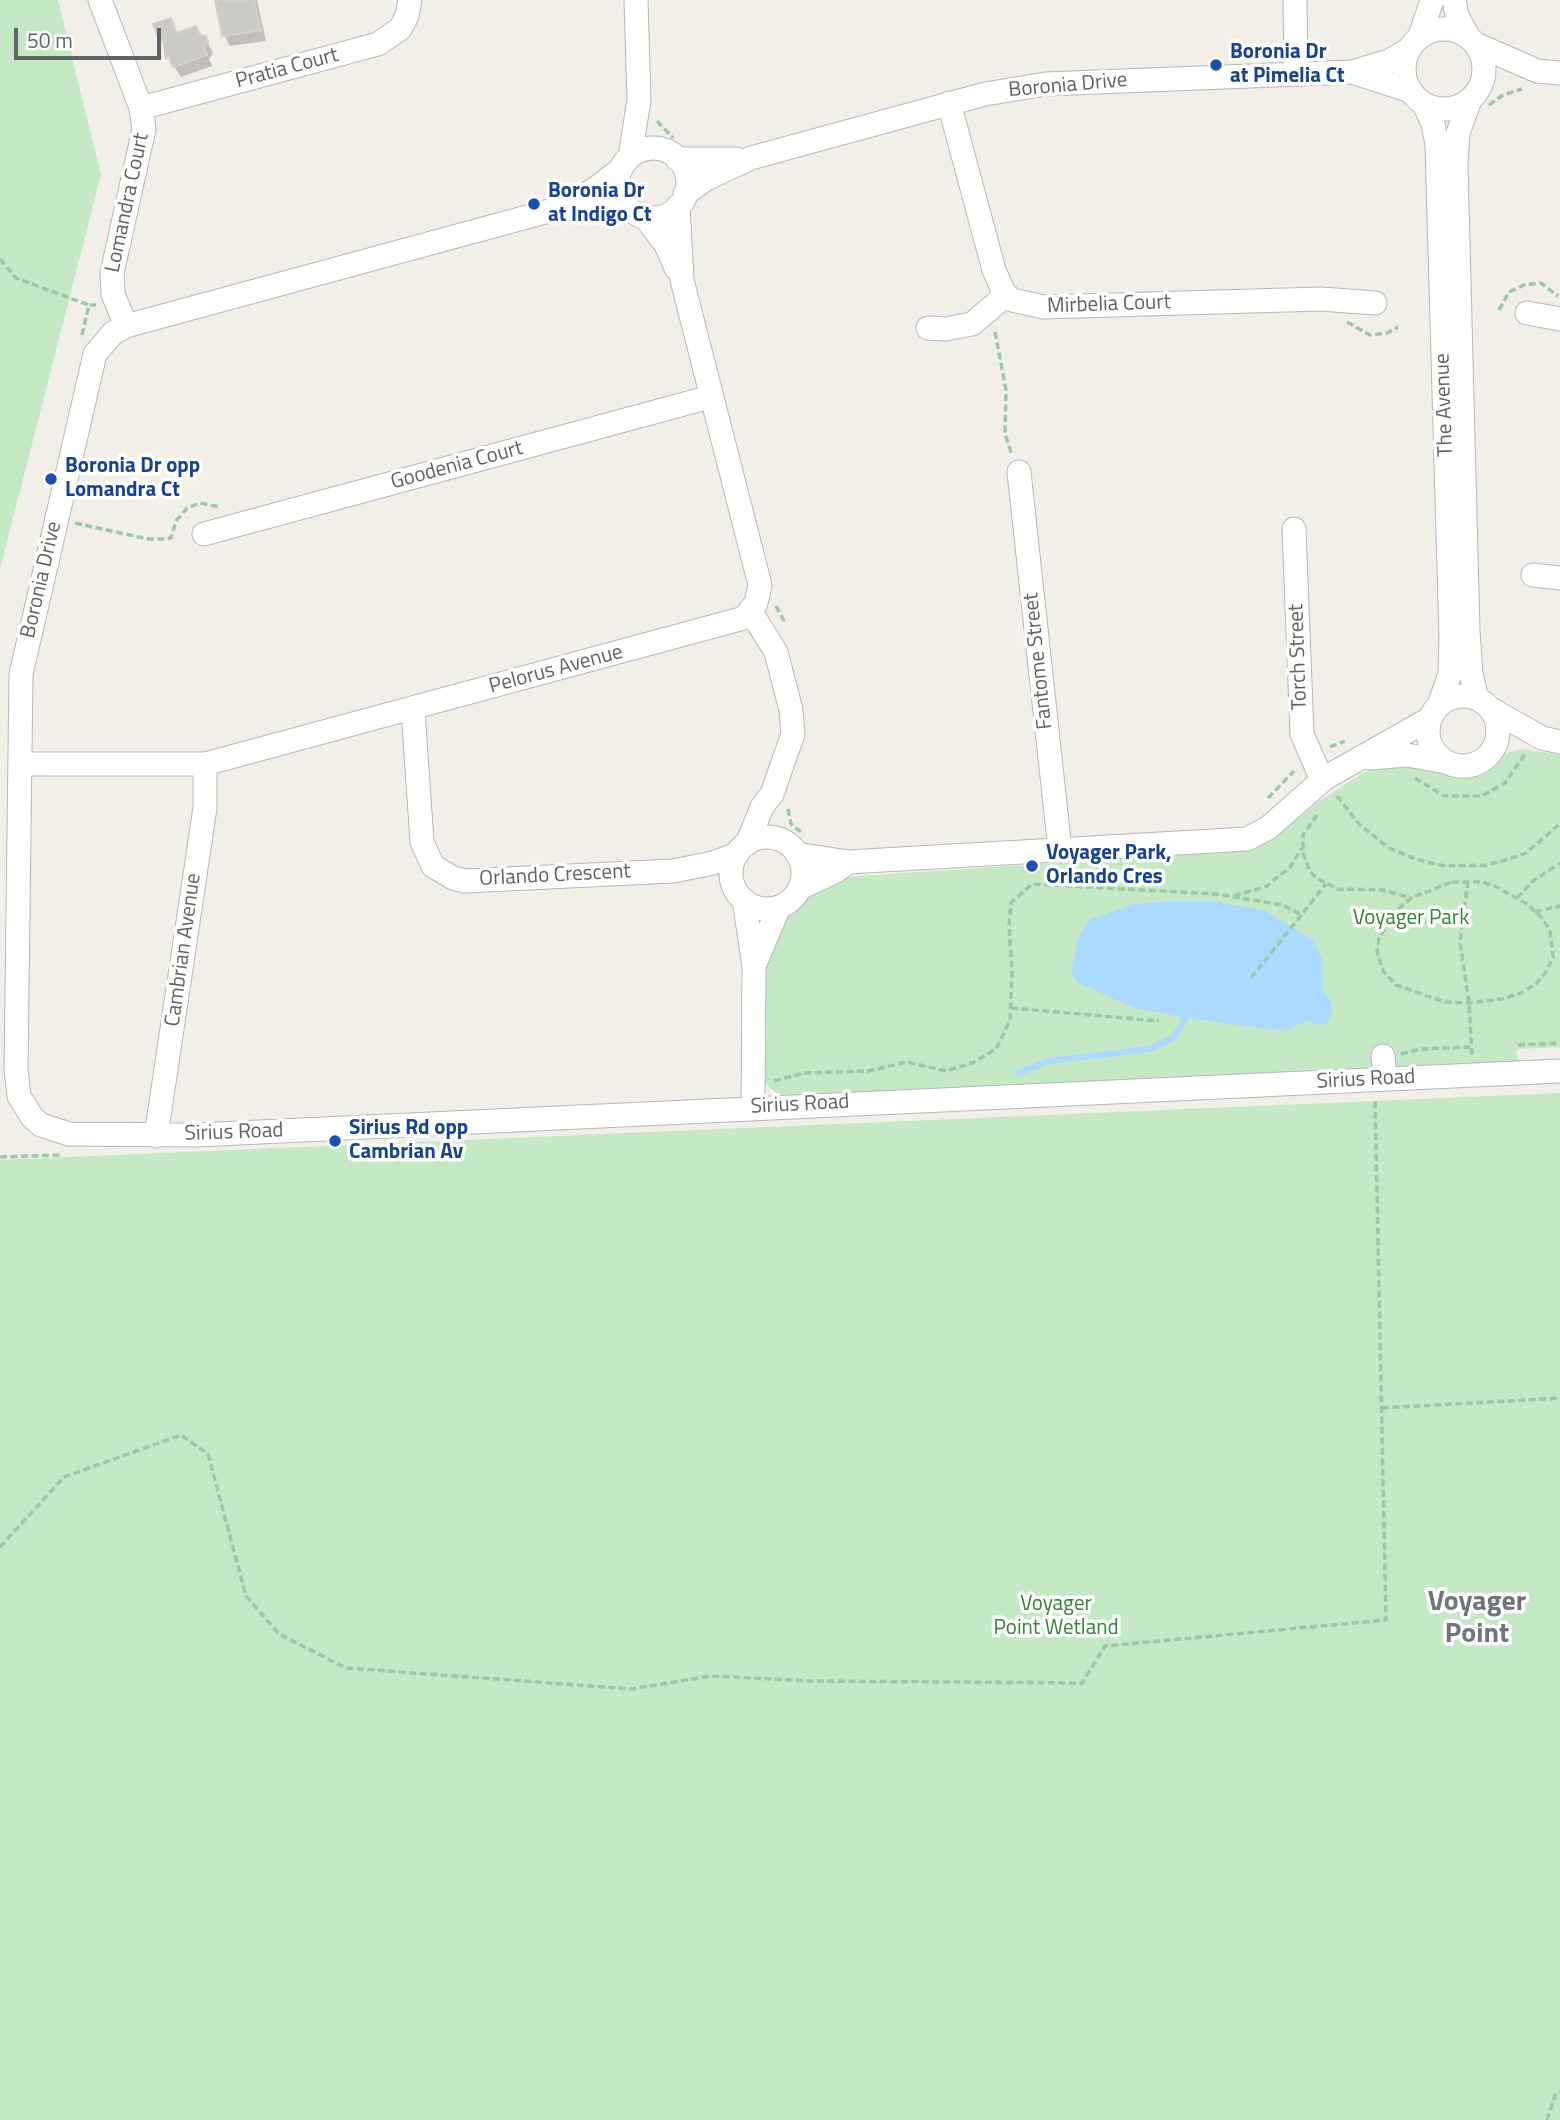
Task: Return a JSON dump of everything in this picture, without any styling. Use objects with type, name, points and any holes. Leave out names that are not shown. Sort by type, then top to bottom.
[{"type":"street","name":"Lomandra Court","points":[[100,0],[141,108],[144,136],[112,273],[113,293],[122,316]]},
{"type":"street","name":"Pratia Court","points":[[141,108],[378,44],[400,29],[407,16],[410,0]]},
{"type":"street","points":[[636,0],[639,100],[618,186],[666,245],[682,280],[760,585],[751,612],[776,652],[792,721],[780,799],[803,869],[800,888]]},
{"type":"street","points":[[1295,0],[1296,72]]},
{"type":"street","points":[[1432,0],[1404,68],[1418,98],[1450,109],[1478,100],[1499,80],[1542,78]]},
{"type":"street","points":[[1454,0],[1457,16],[1473,41],[1485,73],[1478,100]]},
{"type":"street","points":[[1414,43],[1444,28],[1542,78]]},
{"type":"street","name":"Boronia Drive","points":[[682,200],[706,179],[751,158],[949,103],[1045,83],[1352,72],[1389,61],[1414,43]]},
{"type":"street","name":"Boronia Drive","points":[[1352,72],[1418,98]]},
{"type":"street","name":"The Avenue","points":[[1418,98],[1435,132],[1437,155],[1451,639],[1450,674],[1435,711]]},
{"type":"street","points":[[639,100],[669,154],[686,172],[682,200],[682,280]]},
{"type":"street","name":"The Avenue","points":[[1478,100],[1458,133],[1456,164],[1468,631],[1471,674],[1484,704]]},
{"type":"street","points":[[928,327],[946,329],[972,324],[1006,295],[994,270],[949,103]]},
{"type":"street","points":[[625,163],[643,150],[669,154]]},
{"type":"street","name":"Boronia Drive","points":[[669,154],[704,161],[751,158]]},
{"type":"street","name":"Boronia Drive","points":[[41,1125],[24,1108],[17,1084],[23,663],[90,368],[103,343],[122,316],[560,208],[595,189],[625,163]]},
{"type":"street","points":[[637,212],[666,215],[682,200]]},
{"type":"street","name":"Boronia Drive","points":[[560,208],[637,212]]},
{"type":"street","name":"Mirbelia Court","points":[[1006,295],[1021,304],[1044,307],[1321,299],[1375,303]]},
{"type":"street","points":[[1527,313],[1560,319]]},
{"type":"street","name":"Goodenia Court","points":[[204,534],[710,397]]},
{"type":"street","name":"Fantome Street","points":[[1019,472],[1060,850]]},
{"type":"street","name":"Torch Street","points":[[1294,529],[1301,723],[1311,759],[1325,791]]},
{"type":"street","points":[[1533,575],[1560,578]]},
{"type":"street","name":"Pelorus Avenue","points":[[20,764],[205,764],[733,623],[751,612]]},
{"type":"street","points":[[742,849],[764,838],[795,844],[848,862],[1247,839],[1325,791],[1357,748],[1435,711],[1457,697],[1484,704],[1551,740]]},
{"type":"street","points":[[1484,704],[1499,730],[1493,750]]},
{"type":"street","name":"Orlando Crescent","points":[[413,709],[422,842],[433,866],[442,874],[465,881],[673,871],[713,863],[742,849]]},
{"type":"street","points":[[1435,711],[1430,741],[1434,751],[1446,762]]},
{"type":"street","points":[[1357,748],[1461,766],[1472,765],[1493,750],[1551,740]]},
{"type":"street","name":"Cambrian Avenue","points":[[156,1136],[204,815],[205,764]]},
{"type":"street","points":[[753,1107],[754,966],[732,867],[762,807],[780,799]]},
{"type":"street","points":[[739,893],[763,909],[779,907],[789,902],[800,888],[836,872],[848,862]]},
{"type":"street","name":"Orlando Crescent","points":[[673,871],[711,878],[739,893]]},
{"type":"street","points":[[754,966],[779,907]]},
{"type":"street","name":"Sirius Road","points":[[41,1125],[69,1134],[156,1136],[753,1107],[1382,1068],[1473,1075],[1560,1071]]},
{"type":"path","points":[[1478,100],[1512,91],[1542,78]]},
{"type":"path","points":[[0,259],[16,278],[122,316]]},
{"type":"path","points":[[80,345],[89,305]]},
{"type":"path","points":[[775,601],[787,628]]},
{"type":"path","points":[[1262,803],[1311,759],[1357,748]]},
{"type":"path","points":[[1414,777],[1444,796],[1482,796],[1505,783],[1525,754]]},
{"type":"path","points":[[1325,791],[1335,793],[1359,824],[1389,848],[1415,859],[1444,866],[1486,865],[1516,856],[1541,842],[1560,824]]},
{"type":"path","points":[[780,799],[791,824],[795,844]]},
{"type":"path","points":[[1322,809],[1303,835],[1308,870],[1326,884],[1338,889],[1383,890],[1411,898]]},
{"type":"path","points":[[1232,897],[1267,886],[1290,867],[1303,847]]},
{"type":"path","points":[[1517,898],[1533,881],[1560,863]]},
{"type":"path","points":[[1468,881],[1460,942],[1469,1003],[1473,1075]]},
{"type":"path","points":[[1468,881],[1493,885],[1535,912],[1550,930],[1553,942],[1553,957],[1546,972],[1521,993],[1469,1003],[1445,1002],[1396,985],[1383,971],[1377,951],[1379,938],[1393,914],[1411,898],[1452,882],[1468,881]]},
{"type":"path","points":[[755,1080],[780,1082],[804,1073],[868,1071],[907,1062],[946,1071],[972,1063],[996,1049],[1010,1020],[1013,972],[1009,925],[1012,903],[1032,884],[1187,891],[1283,905],[1302,915]]},
{"type":"path","points":[[1251,978],[1326,884]]},
{"type":"path","points":[[1535,912],[1560,906]]},
{"type":"path","points":[[1010,1008],[1159,1021]]},
{"type":"path","points":[[1518,1045],[1560,1043]]},
{"type":"path","points":[[0,1547],[64,1477],[181,1435],[208,1454],[246,1596],[279,1634],[346,1668],[632,1689],[711,1676],[813,1681],[1082,1683],[1105,1646],[1386,1620],[1382,1408],[1382,1068],[1421,1049],[1472,1047]]},
{"type":"path","points":[[0,1157],[73,1155]]},
{"type":"path","points":[[1382,1408],[1560,1398]]},
{"type":"path","points":[[1547,2120],[1556,2093],[1560,2092]]},
{"type":"green space","points":[[0,0],[58,0],[101,175],[0,569]]},
{"type":"green space","name":"Voyager Park","points":[[1521,749],[1560,755],[1560,1047],[1517,1049],[1518,1064],[798,1097],[776,1093],[763,1081],[762,1013],[767,966],[781,925],[799,902],[844,877],[1240,851],[1269,842],[1319,801],[1366,771],[1396,763],[1464,775],[1475,773],[1507,753]]},
{"type":"green space","name":"Voyager Point Wetland","points":[[1560,1093],[1560,2120],[0,2120],[0,1160]]},
{"type":"water","points":[[1215,901],[1266,911],[1314,941],[1322,960],[1323,991],[1331,1002],[1332,1013],[1327,1023],[1318,1025],[1307,1021],[1283,1031],[1186,1018],[1134,1008],[1077,982],[1071,974],[1078,940],[1089,920],[1134,904]]},
{"type":"building","points":[[215,0],[254,0],[261,30],[222,36]]},
{"type":"building","points":[[171,18],[177,33],[196,26],[200,35],[206,36],[208,41],[204,46],[207,55],[173,67],[169,57],[166,59],[163,40],[160,41],[153,24]]},
{"type":"waterway","points":[[1018,1073],[1049,1061],[1150,1049],[1174,1037],[1186,1018]]},
{"type":"place","name":"Boronia Dr at Pimelia Ct","points":[[1216,65]]},
{"type":"place","name":"Boronia Dr at Indigo Ct","points":[[534,204]]},
{"type":"place","name":"Boronia Dr opp Lomandra Ct","points":[[51,479]]},
{"type":"place","name":"Voyager Park, Orlando Cres","points":[[1032,866]]},
{"type":"place","name":"Sirius Rd opp Cambrian Av","points":[[335,1141]]},
{"type":"district","name":"Voyager Point","points":[[1477,1619]]}]
